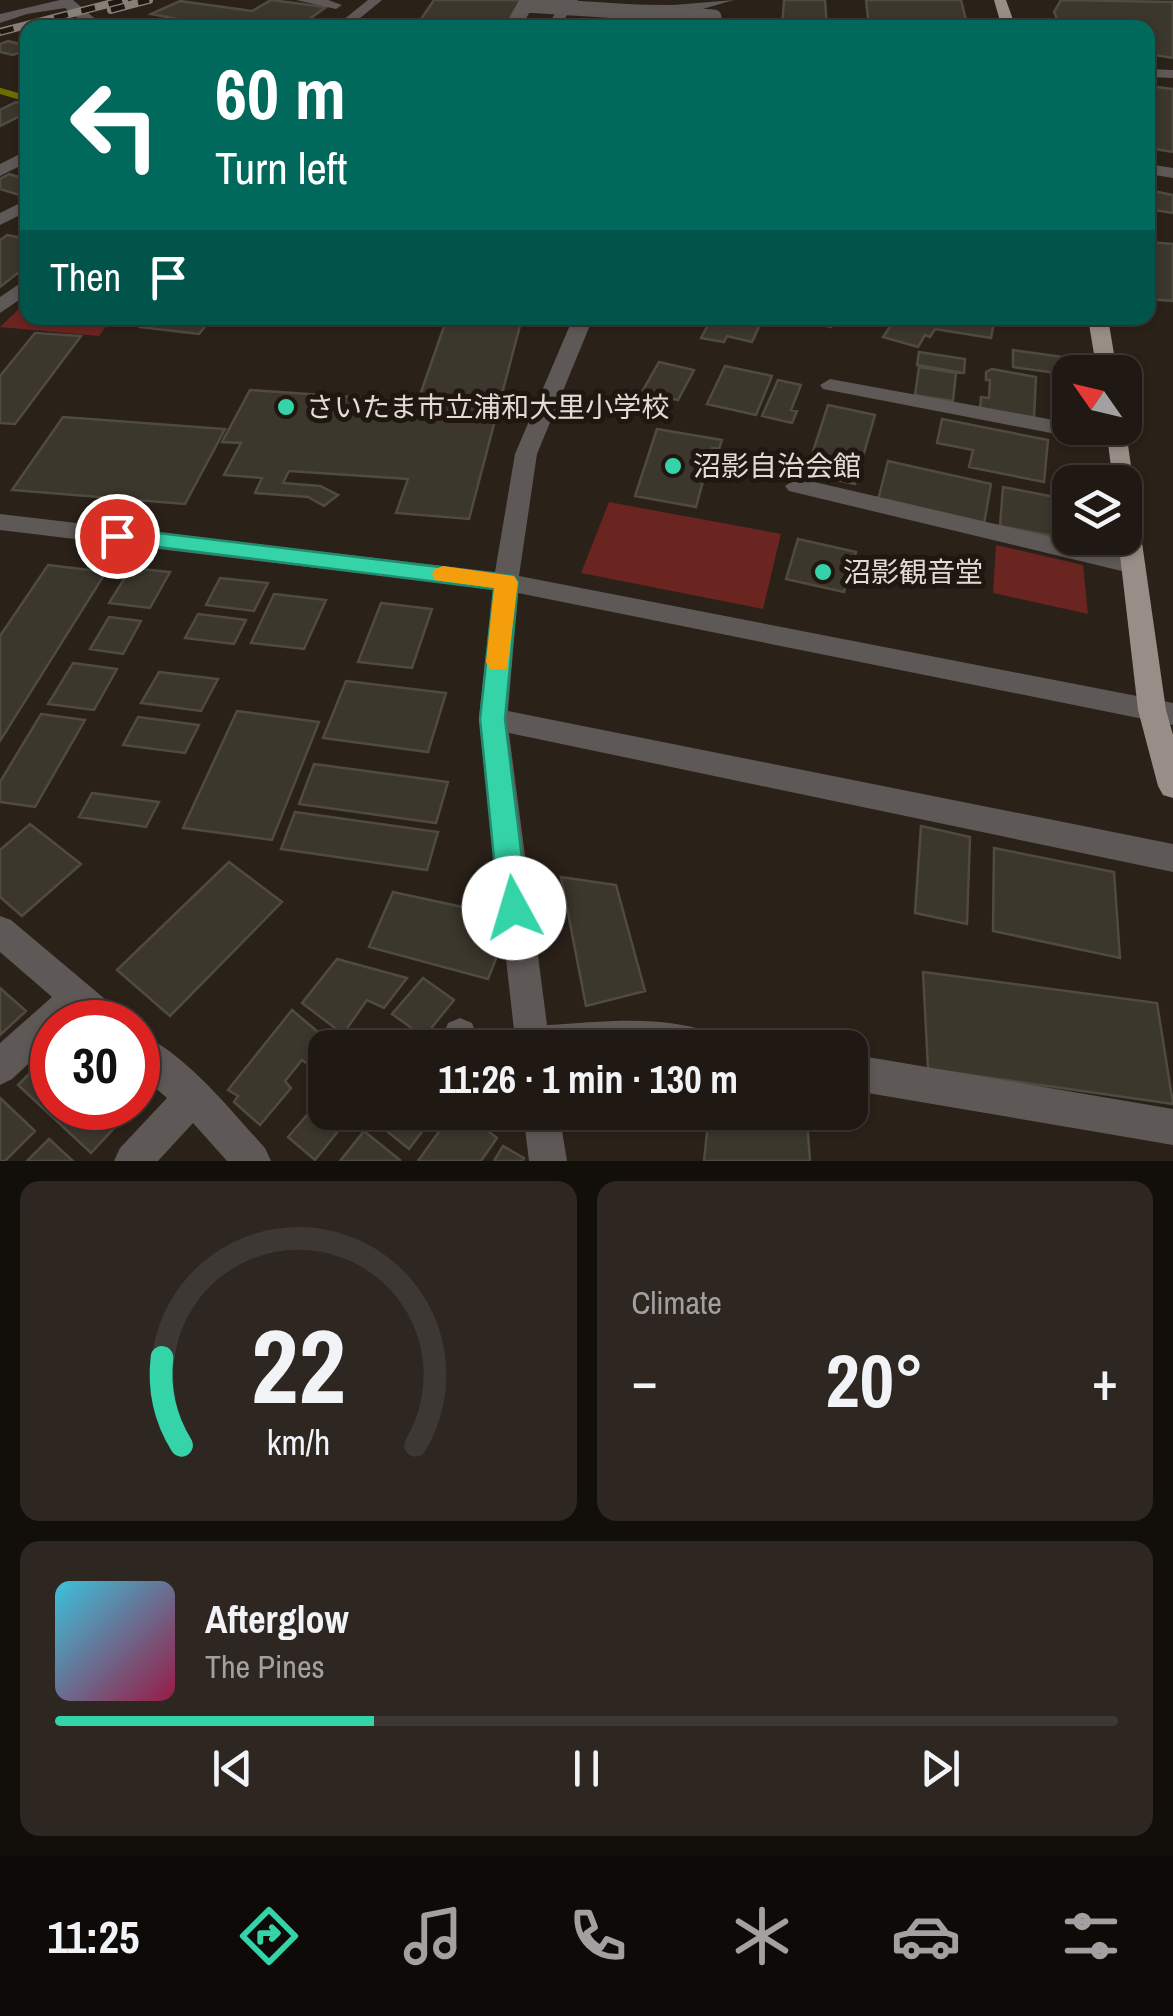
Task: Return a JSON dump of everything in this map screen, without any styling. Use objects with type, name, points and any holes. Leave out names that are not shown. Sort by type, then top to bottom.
[{"type":"main road","points":[[1099,325],[1105,355]]},
{"type":"main road","points":[[1133,555],[1173,786]]},
{"type":"street","points":[[302,0],[336,5]]},
{"type":"street","points":[[349,20],[376,0]]},
{"type":"street","points":[[556,20],[572,0]]},
{"type":"street","points":[[559,13],[580,6],[687,7],[728,0]]},
{"type":"street","points":[[0,19],[67,2],[90,20]]},
{"type":"street","points":[[526,2],[622,8],[700,20]]},
{"type":"street","points":[[0,307],[20,291]]},
{"type":"street","points":[[531,1030],[493,719],[506,582],[526,454],[579,325]]},
{"type":"street","points":[[830,384],[1052,422]]},
{"type":"street","points":[[796,486],[1134,565]]},
{"type":"street","points":[[0,522],[506,582],[1163,712]]},
{"type":"street","points":[[493,719],[1173,858]]},
{"type":"street","points":[[0,931],[81,1000]]},
{"type":"street","points":[[0,1067],[76,996]]},
{"type":"street","points":[[160,1069],[252,1161]]},
{"type":"street","points":[[868,1075],[1173,1127]]},
{"type":"street","points":[[133,1161],[192,1097]]},
{"type":"street","points":[[541,1130],[548,1161]]},
{"type":"shaded area","points":[[20,308],[20,325],[107,325],[99,336],[0,327]]},
{"type":"shaded area","points":[[609,502],[781,534],[763,609],[581,573]]},
{"type":"shaded area","points":[[996,545],[1083,565],[1088,614],[993,593]]},
{"type":"building","points":[[271,0],[326,7],[308,20],[182,20],[151,14],[180,1],[252,11]]},
{"type":"building","points":[[434,0],[522,0],[511,20],[420,20]]},
{"type":"building","points":[[784,0],[825,0],[826,20],[783,20]]},
{"type":"building","points":[[866,0],[961,0],[966,20],[868,20]]},
{"type":"building","points":[[1061,0],[1173,2],[1173,58],[1155,55],[1155,20],[1058,20],[1054,12]]},
{"type":"building","points":[[0,44],[20,44],[20,52],[0,52]]},
{"type":"building","points":[[1155,87],[1173,89],[1173,152],[1155,149]]},
{"type":"building","points":[[20,103],[20,116],[0,126],[0,110]]},
{"type":"building","points":[[9,174],[20,177],[20,194],[0,189],[0,179]]},
{"type":"building","points":[[1155,191],[1173,195],[1173,213],[1155,210]]},
{"type":"building","points":[[7,235],[20,237],[20,271],[0,287],[0,240]]},
{"type":"building","points":[[1155,243],[1173,244],[1173,301],[1155,300]]},
{"type":"building","points":[[142,325],[206,325],[199,334]]},
{"type":"building","points":[[445,325],[520,325],[469,519],[396,513],[408,479],[289,471],[283,483],[320,486],[338,495],[324,506],[308,497],[255,493],[262,478],[224,475],[241,443],[222,442],[250,390],[408,401],[403,415],[413,415]]},
{"type":"building","points":[[708,325],[760,325],[752,342],[727,336],[724,342],[701,338]]},
{"type":"building","points":[[891,325],[994,325],[991,338],[935,329],[930,337],[925,335],[918,347],[883,337]]},
{"type":"building","points":[[35,333],[81,336],[15,424],[0,423],[0,376]]},
{"type":"building","points":[[1013,350],[1052,355],[1052,372],[1013,367]]},
{"type":"building","points":[[919,352],[965,359],[964,373],[917,365]]},
{"type":"building","points":[[659,362],[694,370],[678,400],[642,392]]},
{"type":"building","points":[[725,366],[772,376],[756,415],[707,404]]},
{"type":"building","points":[[919,367],[956,373],[953,401],[915,395]]},
{"type":"building","points":[[992,369],[1036,377],[1034,418],[980,409],[981,397],[989,398],[990,380],[986,380],[986,372]]},
{"type":"building","points":[[778,380],[801,385],[791,410],[797,411],[792,423],[762,416]]},
{"type":"building","points":[[828,405],[875,415],[855,484],[806,473]]},
{"type":"building","points":[[63,417],[225,429],[185,504],[12,490]]},
{"type":"building","points":[[942,419],[1048,440],[1044,482],[969,467],[973,450],[937,443]]},
{"type":"building","points":[[657,429],[722,440],[719,449],[712,448],[696,507],[635,496]]},
{"type":"building","points":[[888,461],[991,484],[984,524],[878,500]]},
{"type":"building","points":[[1003,487],[1052,496],[1052,536],[1000,526]]},
{"type":"building","name":"沼影観音堂","points":[[798,539],[856,552],[853,564],[860,565],[856,581],[847,580],[844,592],[786,579]]},
{"type":"building","points":[[48,565],[106,572],[0,741],[0,636]]},
{"type":"building","points":[[131,568],[170,572],[150,608],[109,603]]},
{"type":"building","points":[[220,578],[268,583],[254,611],[206,605]]},
{"type":"building","points":[[274,594],[326,600],[304,649],[251,643]]},
{"type":"building","points":[[381,603],[432,609],[412,668],[358,662]]},
{"type":"building","points":[[198,614],[246,620],[234,644],[185,638]]},
{"type":"building","points":[[109,617],[141,621],[123,654],[90,649]]},
{"type":"building","points":[[73,663],[117,669],[94,710],[48,704]]},
{"type":"building","points":[[159,672],[218,679],[201,711],[141,703]]},
{"type":"building","points":[[346,681],[446,693],[428,752],[323,738]]},
{"type":"building","points":[[237,711],[319,722],[272,840],[183,828]]},
{"type":"building","points":[[41,714],[85,720],[35,807],[0,802],[0,782]]},
{"type":"building","points":[[138,717],[199,725],[185,753],[123,745]]},
{"type":"building","points":[[314,764],[448,782],[436,823],[299,804]]},
{"type":"building","points":[[92,793],[159,802],[146,827],[79,817]]},
{"type":"building","points":[[295,812],[438,832],[427,870],[281,849]]},
{"type":"building","points":[[30,824],[81,864],[22,916],[0,897],[0,850]]},
{"type":"building","points":[[921,826],[970,837],[967,924],[915,913]]},
{"type":"building","points":[[994,848],[1114,872],[1120,958],[993,931]]},
{"type":"building","points":[[229,862],[282,902],[170,1016],[160,1007],[160,1000],[152,1000],[117,970]]},
{"type":"building","points":[[561,877],[616,885],[645,991],[586,1006]]},
{"type":"building","points":[[393,892],[490,913],[478,939],[499,951],[488,979],[369,947]]},
{"type":"building","points":[[337,959],[407,978],[384,1008],[367,1000],[346,1030],[338,1030],[302,1003]]},
{"type":"building","points":[[923,972],[1157,1003],[1173,1104],[928,1069]]},
{"type":"building","points":[[423,978],[454,1000],[430,1030],[414,1030],[392,1014]]},
{"type":"building","points":[[0,988],[26,1011],[0,1035]]},
{"type":"building","points":[[292,1010],[316,1030],[308,1030],[308,1064],[302,1060],[285,1081],[291,1088],[260,1125],[234,1102],[238,1096],[228,1090]]},
{"type":"building","points":[[30,1073],[30,1096],[18,1085]]},
{"type":"building","points":[[0,1098],[35,1131],[5,1161],[0,1161]]},
{"type":"building","points":[[308,1114],[308,1130],[339,1130],[315,1160],[288,1137]]},
{"type":"building","points":[[66,1130],[112,1130],[91,1153]]},
{"type":"building","points":[[385,1130],[423,1130],[409,1149]]},
{"type":"building","points":[[440,1130],[487,1130],[497,1138],[481,1161],[418,1161]]},
{"type":"building","points":[[707,1130],[808,1130],[810,1161],[704,1161]]},
{"type":"building","points":[[364,1131],[400,1160],[340,1161]]},
{"type":"building","points":[[49,1139],[73,1161],[27,1161]]},
{"type":"building","points":[[503,1146],[524,1158],[523,1161],[494,1161]]},
{"type":"waterway","points":[[0,91],[20,97]]},
{"type":"railway","points":[[46,20],[124,0]]},
{"type":"railway","points":[[111,10],[149,0]]},
{"type":"railway","points":[[0,32],[20,27]]},
{"type":"slow traffic","points":[[443,574],[506,582],[498,662]]},
{"type":"place","name":"さいたま市立浦和大里小学校","points":[[286,407]]},
{"type":"place","name":"沼影自治会館","points":[[673,466]]},
{"type":"place","name":"沼影観音堂","points":[[823,572]]},
{"type":"route","points":[[117,536],[506,582],[493,719],[514,908]]}]
